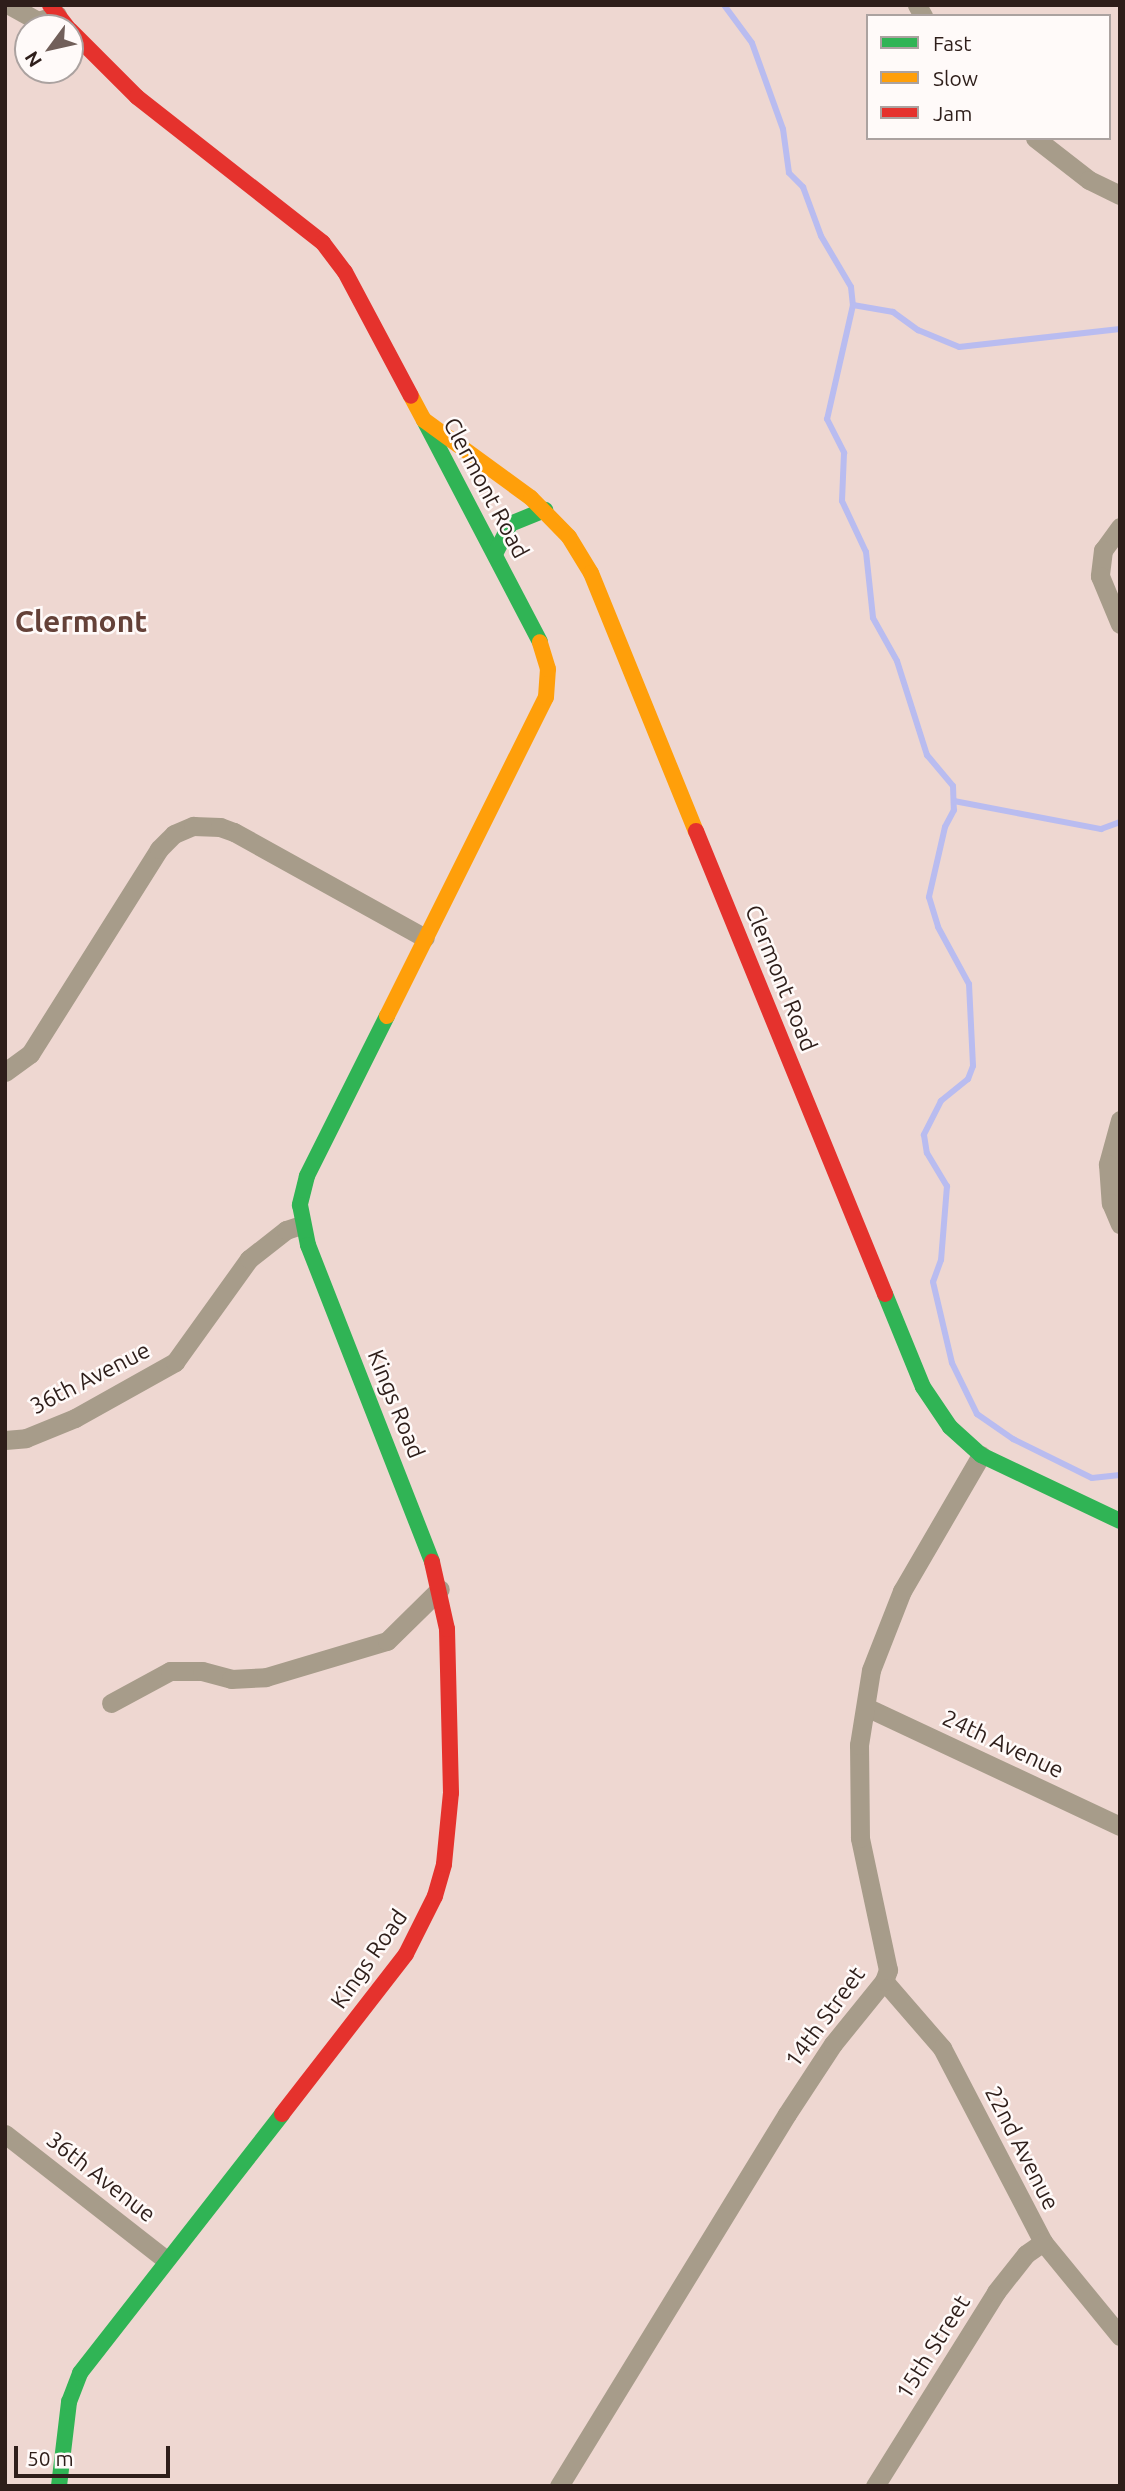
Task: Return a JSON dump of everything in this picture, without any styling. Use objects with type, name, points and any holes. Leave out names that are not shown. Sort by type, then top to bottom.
[{"type":"street","points":[[9,5],[25,14]]},
{"type":"street","name":"Clermont Road","points":[[84,43],[136,97],[323,243],[355,290],[543,647],[546,697],[307,1176],[301,1225]]},
{"type":"street","points":[[1038,140],[1089,180],[1120,195]]},
{"type":"street","name":"Clermont Road","points":[[424,420],[545,510],[592,573],[923,1387],[950,1427],[981,1455],[1120,1521]]},
{"type":"street","points":[[495,554],[510,524],[545,510]]},
{"type":"street","points":[[1120,527],[1103,550],[1100,576],[1120,624]]},
{"type":"street","points":[[5,1072],[30,1054],[159,849],[174,834],[193,826],[220,827],[234,832],[425,938]]},
{"type":"street","points":[[1120,1120],[1108,1164],[1111,1203],[1120,1224]]},
{"type":"street","name":"36th Avenue","points":[[5,1440],[26,1438],[75,1418],[175,1362],[248,1259],[286,1230],[301,1225]]},
{"type":"street","name":"Kings Road","points":[[59,2486],[69,2402],[80,2373],[165,2259],[386,1982],[414,1941],[435,1896],[449,1830],[451,1793],[447,1629],[440,1589],[428,1545],[301,1225]]},
{"type":"street","name":"14th Street","points":[[559,2486],[787,2114],[833,2044],[884,1981],[888,1970],[860,1838],[859,1745],[871,1670],[902,1591],[981,1455]]},
{"type":"street","points":[[111,1703],[170,1671],[202,1671],[232,1679],[266,1677],[387,1641],[440,1589]]},
{"type":"street","name":"24th Avenue","points":[[866,1707],[1120,1826]]},
{"type":"street","name":"22nd Avenue","points":[[884,1981],[942,2049],[1043,2242],[1120,2336]]},
{"type":"street","name":"36th Avenue","points":[[5,2134],[165,2259]]},
{"type":"street","name":"15th Street","points":[[884,2481],[996,2292],[1026,2254],[1043,2242]]},
{"type":"waterway","points":[[724,5],[752,43],[783,129],[789,173],[803,187],[821,236],[851,287],[853,305],[827,419],[844,453],[842,501],[866,552],[873,618],[897,661],[927,755],[953,786],[954,810],[945,827],[929,897],[938,927],[969,984],[973,1066],[968,1079],[941,1101],[924,1135],[927,1153],[947,1186],[941,1260],[933,1282],[952,1363],[977,1414],[1013,1439],[1092,1478],[1120,1475]]},
{"type":"waterway","points":[[853,305],[893,312],[918,330],[959,347],[1120,329]]},
{"type":"waterway","points":[[954,801],[1101,829],[1120,822]]},
{"type":"traffic: fast","points":[[424,420],[540,642]]},
{"type":"traffic: fast","points":[[495,554],[510,524],[545,510]]},
{"type":"traffic: fast","points":[[387,1016],[307,1176],[300,1205],[308,1245],[432,1562]]},
{"type":"traffic: fast","points":[[885,1294],[923,1387],[950,1427],[981,1455],[1120,1521]]},
{"type":"traffic: fast","points":[[59,2486],[69,2402],[80,2373],[282,2114]]},
{"type":"traffic: slow","points":[[411,396],[424,420],[531,498],[569,537],[591,573],[696,831]]},
{"type":"traffic: slow","points":[[387,1016],[546,697],[548,669],[540,642]]},
{"type":"traffic: jam","points":[[50,5],[57,14]]},
{"type":"traffic: jam","points":[[84,44],[137,97],[323,243],[345,272],[411,396]]},
{"type":"traffic: jam","points":[[696,831],[885,1294]]},
{"type":"traffic: jam","points":[[282,2114],[406,1954],[435,1896],[444,1864],[451,1793],[447,1629],[432,1562]]},
{"type":"district","name":"Clermont","points":[[81,621]]}]
